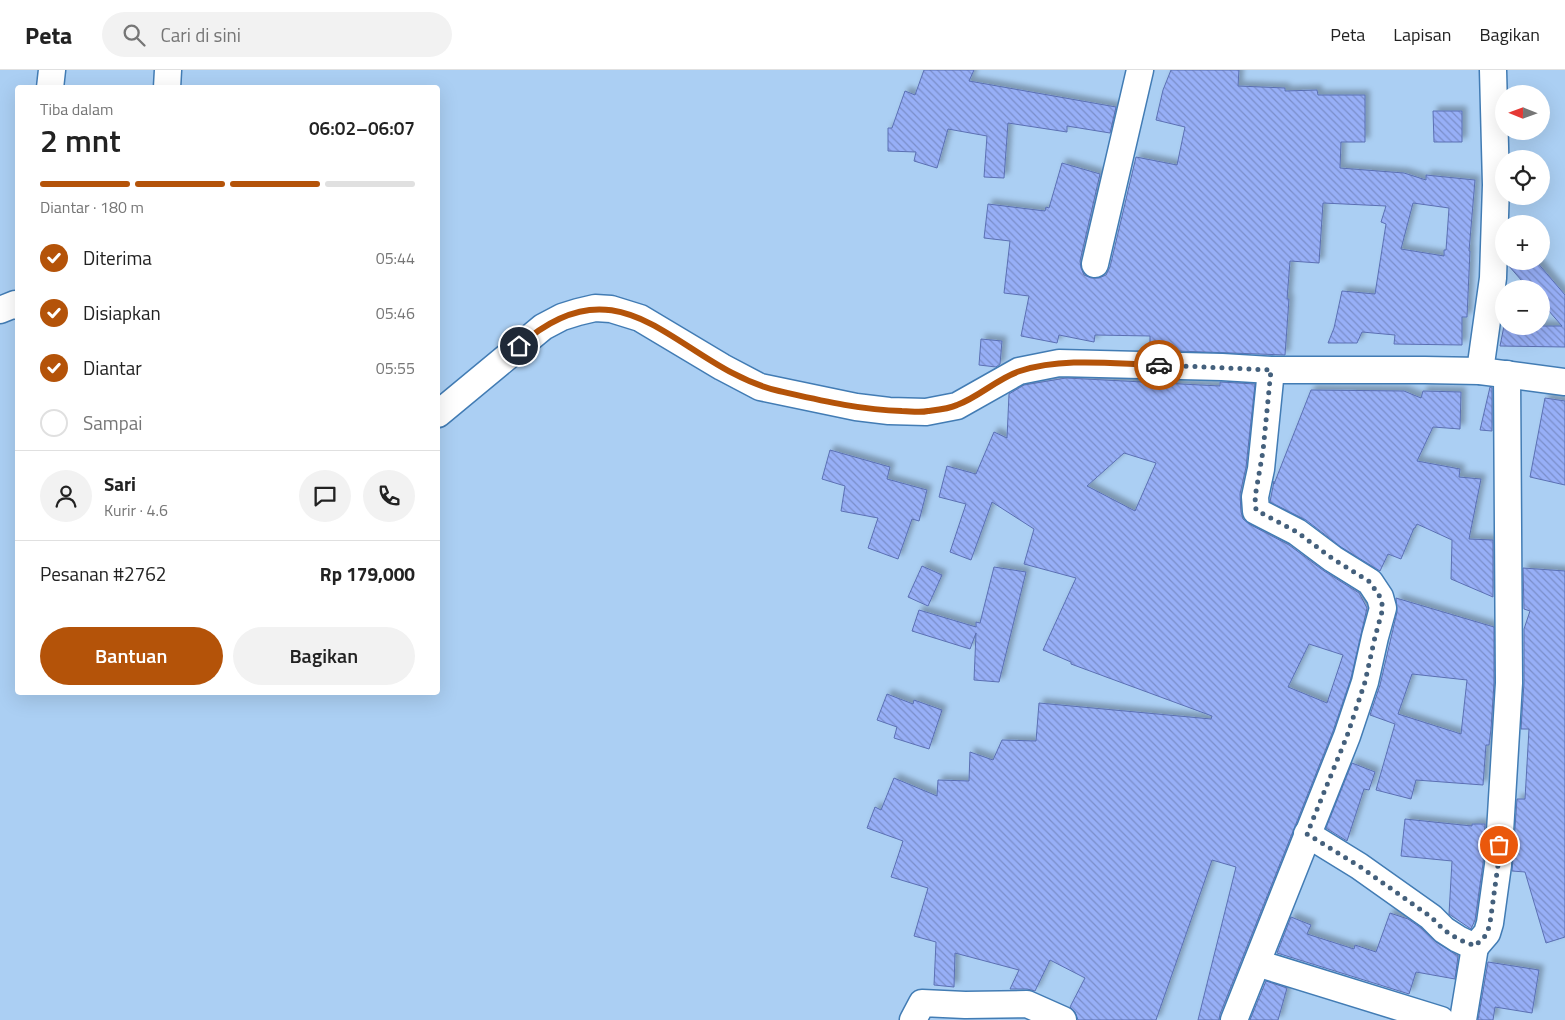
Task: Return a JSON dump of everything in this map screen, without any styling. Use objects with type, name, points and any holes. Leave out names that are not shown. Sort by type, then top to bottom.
[{"type":"street","points":[[50,85],[52,70]]},
{"type":"street","points":[[167,85],[168,70]]},
{"type":"street","points":[[1094,264],[1140,70]]},
{"type":"street","points":[[1480,371],[1493,278],[1496,185],[1493,70]]},
{"type":"street","points":[[440,412],[543,327],[562,316],[595,308],[611,309],[640,318],[722,367],[760,386],[856,407],[889,411],[926,412],[957,406],[1019,371],[1059,363],[1271,370],[1480,371],[1565,382]]},
{"type":"street","points":[[1234,1020],[1347,736],[1365,682],[1383,608],[1380,597],[1370,582],[1333,559],[1297,532],[1256,510],[1255,497],[1263,451],[1271,370]]},
{"type":"street","points":[[1463,1020],[1475,946],[1487,934],[1490,923],[1498,865],[1509,683],[1507,374]]},
{"type":"street","points":[[1307,834],[1367,872],[1431,917],[1444,930],[1458,939],[1475,946]]},
{"type":"street","points":[[1257,963],[1441,1020]]},
{"type":"street","points":[[913,1020],[922,1003],[965,1005],[1027,1004],[1063,1020]]},
{"type":"building","points":[[924,70],[974,70],[969,81],[1116,107],[1110,133],[1067,126],[1067,132],[1008,123],[1004,178],[984,177],[987,136],[948,129],[937,168],[914,161],[916,152],[888,151],[888,128],[892,128],[905,91],[915,95]]},
{"type":"building","points":[[1171,70],[1239,70],[1238,86],[1285,88],[1285,91],[1317,90],[1318,95],[1365,95],[1365,142],[1341,142],[1340,168],[1404,173],[1426,180],[1426,175],[1475,180],[1469,251],[1467,317],[1462,317],[1462,345],[1394,344],[1395,335],[1362,332],[1357,343],[1328,343],[1334,328],[1342,291],[1375,294],[1386,224],[1381,222],[1386,206],[1323,203],[1319,263],[1290,261],[1285,355],[1150,350],[1150,336],[1095,335],[1094,342],[1059,335],[1057,343],[1021,336],[1029,296],[1004,293],[1010,241],[984,238],[988,204],[1045,211],[1046,207],[1049,208],[1062,163],[1100,174],[1080,261],[1084,275],[1091,278],[1099,278],[1106,275],[1110,267],[1136,157],[1177,165],[1185,127],[1156,120],[1163,90]],"holes":[[[1413,203],[1449,208],[1444,256],[1401,249]]]},
{"type":"building","points":[[1433,111],[1462,111],[1462,142],[1434,142]]},
{"type":"building","points":[[1512,270],[1544,270],[1565,295],[1565,347],[1500,346],[1502,335],[1550,335],[1550,326],[1562,326],[1550,312],[1550,280],[1521,280]]},
{"type":"building","points":[[981,339],[1002,341],[1000,364],[996,367],[979,365]]},
{"type":"building","points":[[1066,378],[1220,386],[1220,382],[1255,384],[1246,467],[1240,494],[1243,519],[1289,545],[1324,571],[1359,593],[1367,608],[1351,678],[1333,731],[1219,1020],[1198,1020],[1236,867],[1212,860],[1156,1020],[1078,1020],[1075,1012],[1070,1007],[1085,978],[1050,960],[1035,991],[1010,989],[1019,970],[955,953],[954,987],[934,985],[936,942],[914,936],[928,888],[891,877],[903,841],[867,828],[875,807],[881,810],[894,778],[937,796],[938,780],[969,781],[970,752],[993,760],[1002,740],[1036,741],[1039,703],[1211,719],[1212,716],[1071,664],[1071,662],[1043,650],[1076,578],[1024,564],[1034,529],[992,502],[971,560],[950,552],[966,504],[939,497],[947,466],[976,474],[994,432],[1007,438],[1009,394],[1024,385]],"holes":[[[1124,453],[1156,463],[1135,511],[1087,486]],[[1309,644],[1343,655],[1327,703],[1288,687]]]},
{"type":"building","points":[[1490,387],[1492,388],[1492,431],[1480,430]]},
{"type":"building","points":[[1311,390],[1404,391],[1421,398],[1423,391],[1461,392],[1460,429],[1433,427],[1417,461],[1460,469],[1459,477],[1481,479],[1469,539],[1493,540],[1493,597],[1451,579],[1452,540],[1417,524],[1401,559],[1388,554],[1380,571],[1341,547],[1306,520],[1270,502],[1274,481],[1274,484]]},
{"type":"building","points":[[1545,398],[1565,401],[1565,485],[1530,477]]},
{"type":"building","points":[[830,450],[890,467],[887,479],[927,490],[919,521],[912,519],[898,559],[868,548],[878,518],[841,511],[845,486],[822,479]]},
{"type":"building","points":[[922,566],[942,575],[928,606],[908,597]]},
{"type":"building","points":[[994,567],[1026,572],[999,682],[974,680],[976,633],[970,649],[912,631],[919,610],[976,627],[976,622],[980,623]]},
{"type":"building","points":[[1523,568],[1565,571],[1565,937],[1546,943],[1525,872],[1512,871],[1517,799],[1525,799],[1529,729],[1521,729],[1524,683],[1524,629],[1530,611],[1524,609]]},
{"type":"building","points":[[1396,598],[1494,627],[1494,683],[1491,729],[1489,745],[1486,745],[1483,785],[1416,780],[1411,799],[1376,790],[1395,724],[1370,715],[1380,685],[1397,612]],"holes":[[[1412,674],[1467,680],[1461,734],[1398,714]]]},
{"type":"building","points":[[887,694],[913,704],[914,700],[942,710],[929,749],[894,738],[897,727],[877,720]]},
{"type":"building","points":[[1352,763],[1375,772],[1369,790],[1364,789],[1347,841],[1326,828]]},
{"type":"building","points":[[1405,819],[1472,826],[1472,824],[1485,824],[1483,864],[1475,920],[1471,929],[1449,914],[1452,861],[1401,856]]},
{"type":"building","points":[[1390,913],[1408,919],[1436,942],[1458,956],[1455,979],[1416,972],[1409,994],[1277,953],[1291,917],[1311,925],[1307,934],[1354,949],[1355,945],[1376,952]]},
{"type":"building","points":[[1488,962],[1539,970],[1532,1013],[1495,1007],[1493,1020],[1478,1020]]},
{"type":"building","points":[[1266,981],[1287,988],[1278,1020],[1250,1020]]},
{"type":"way so far","points":[[1159,365],[1271,370],[1266,433],[1255,497],[1256,510],[1297,532],[1333,559],[1370,582],[1380,597],[1383,608],[1365,682],[1347,736],[1307,834],[1359,866],[1431,917],[1444,930],[1458,939],[1475,946],[1487,934],[1490,923],[1499,845]]},
{"type":"route","points":[[519,346],[543,327],[562,316],[595,308],[611,309],[640,318],[722,367],[760,386],[856,407],[889,411],[926,412],[957,406],[1019,371],[1059,363],[1159,365]]}]
